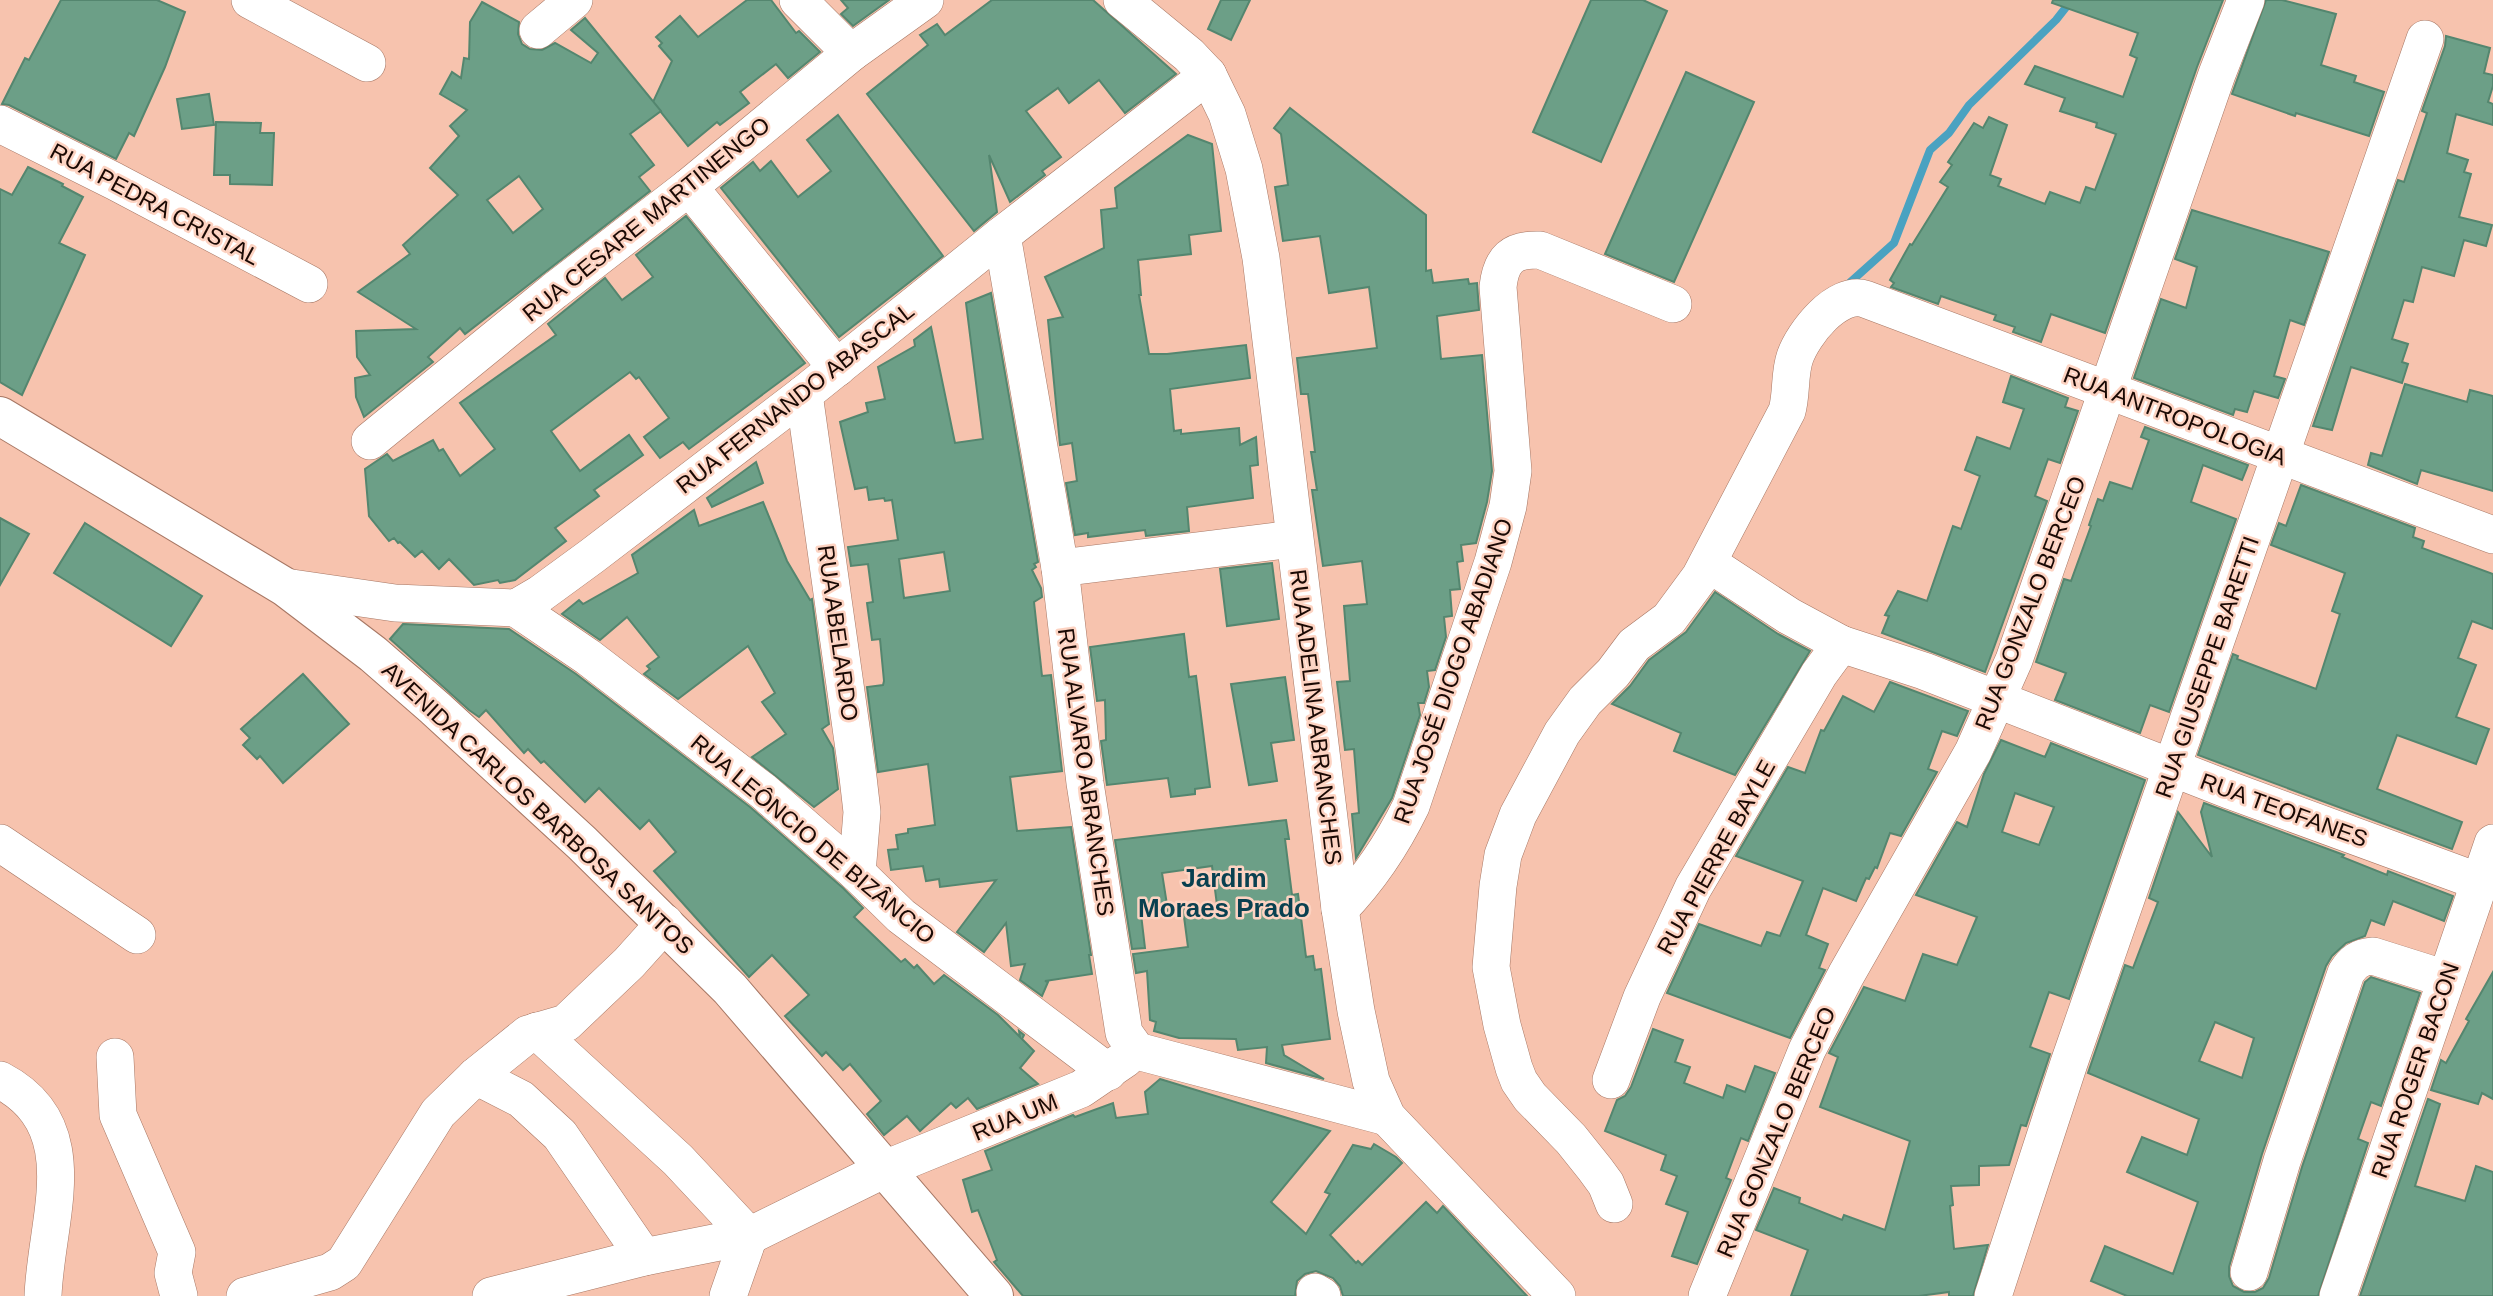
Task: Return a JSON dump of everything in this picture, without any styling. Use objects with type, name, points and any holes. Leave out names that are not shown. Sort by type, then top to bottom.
[{"type":"main road","name":"AVENIDA CARLOS BARBOSA SANTOS","points":[[0,416],[285,587],[331,604],[373,654],[582,843],[730,989],[994,1296]]},
{"type":"street","points":[[250,0],[367,63]]},
{"type":"street","points":[[538,30],[574,0]]},
{"type":"street","points":[[799,0],[851,53]]},
{"type":"street","name":"RUA CESARE MARTINENGO","points":[[370,441],[554,291],[690,187],[851,53],[925,0]]},
{"type":"street","points":[[1122,0],[1189,55],[1208,75]]},
{"type":"street","name":"RUA GONZALO BERCEO","points":[[1707,1296],[1807,1050],[1846,975],[1973,752],[1997,700],[2037,598],[2217,74],[2246,0]]},
{"type":"street","name":"RUA GIUSEPPE BARETTI","points":[[1993,1296],[2069,1063],[2425,39]]},
{"type":"street","name":"RUA FERNANDO ABASCAL","points":[[516,608],[582,563],[804,394],[1208,75]]},
{"type":"street","name":"RUA ADELINA ABRANCHES","points":[[1208,75],[1227,114],[1244,169],[1261,258],[1339,909],[1371,1082],[1387,1117],[1557,1296]]},
{"type":"street","name":"RUA PEDRA CRISTAL","points":[[0,124],[309,284]]},
{"type":"street","points":[[690,187],[837,368]]},
{"type":"street","name":"RUA ALVARO ABRANCHES","points":[[1002,235],[1060,568],[1085,783],[1121,1017],[1124,1033],[1137,1051]]},
{"type":"street","name":"RUA JOSÉ DIOGO ABADIANO","points":[[1339,909],[1376,867],[1397,836],[1410,806],[1493,562],[1508,506],[1513,471],[1498,287],[1500,270],[1512,254],[1524,250],[1541,250],[1673,304]]},
{"type":"street","name":"RUA ANTROPOLOGIA","points":[[1708,563],[1787,411],[1791,399],[1794,359],[1801,346],[1821,317],[1845,299],[1857,297],[2493,535]]},
{"type":"street","name":"RUA ABELARDO","points":[[804,394],[862,812],[857,873]]},
{"type":"street","points":[[1060,568],[1294,539]]},
{"type":"street","points":[[1614,1204],[1606,1184],[1595,1169],[1571,1139],[1530,1097],[1514,1068],[1502,1025],[1491,967],[1498,886],[1503,855],[1518,815],[1562,733],[1585,701],[1613,673],[1634,645],[1669,619],[1708,563]]},
{"type":"street","name":"RUA TEOFANES","points":[[1708,563],[1788,616],[1841,643],[1924,671],[2229,790],[2480,882]]},
{"type":"street","points":[[331,604],[395,603],[516,608]]},
{"type":"street","name":"RUA LEÔNCIO DE BIZÂNCIO","points":[[516,608],[588,657],[763,791],[857,873],[901,916],[1108,1072]]},
{"type":"street","name":"RUA PIERRE BAYLE","points":[[1611,1080],[1642,997],[1693,888],[1819,674],[1841,643]]},
{"type":"street","points":[[0,843],[137,935]]},
{"type":"street","name":"RUA ROGER BACON","points":[[2339,1296],[2493,843]]},
{"type":"street","points":[[258,1294],[330,1272],[344,1264],[438,1113],[476,1076],[527,1034],[566,1023],[629,963],[665,923]]},
{"type":"street","points":[[2249,1272],[2282,1161],[2346,973],[2353,962],[2372,956],[2446,979]]},
{"type":"street","points":[[537,1031],[678,1160],[749,1237],[728,1296]]},
{"type":"street","points":[[1137,1051],[1387,1117]]},
{"type":"street","name":"RUA UM","points":[[491,1296],[644,1257],[749,1237],[886,1169],[1081,1089],[1137,1051]]},
{"type":"street","points":[[115,1056],[118,1115],[177,1252],[173,1273],[179,1296]]},
{"type":"street","points":[[476,1076],[521,1099],[560,1135],[644,1257]]},
{"type":"street","points":[[0,1080],[27,1097],[48,1125],[56,1154],[43,1296]]},
{"type":"building","points":[[61,0],[157,0],[185,12],[165,67],[134,136],[129,133],[116,159],[9,105],[2,104],[25,58],[29,60]]},
{"type":"building","points":[[747,0],[771,0],[796,33],[799,31],[820,52],[788,78],[776,64],[740,92],[749,103],[720,125],[717,122],[688,146],[653,102],[672,61],[659,46],[662,43],[656,37],[680,16],[698,37]]},
{"type":"building","points":[[841,0],[889,0],[853,26],[841,14],[848,8]]},
{"type":"building","points":[[992,0],[1093,0],[1176,74],[1125,113],[1099,80],[1069,103],[1058,88],[1026,111],[1061,157],[1042,171],[1045,175],[1010,202],[989,155],[997,212],[974,231],[867,94],[928,45],[920,35],[937,24],[945,35]]},
{"type":"building","points":[[1221,0],[1250,0],[1231,40],[1208,29]]},
{"type":"building","points":[[1591,0],[1643,0],[1667,11],[1601,162],[1533,132]]},
{"type":"building","points":[[2053,0],[2223,0],[2197,67],[2105,333],[2051,314],[2041,342],[2013,332],[2015,327],[1994,320],[1996,315],[1941,296],[1938,304],[1891,287],[1894,283],[1890,280],[1948,187],[1940,182],[1952,165],[1948,162],[1974,123],[1983,128],[1989,117],[2007,125],[1990,175],[2001,179],[1998,186],[2045,204],[2050,192],[2080,203],[2086,187],[2095,190],[2116,134],[2096,127],[2097,123],[2060,111],[2065,98],[2025,84],[2035,66],[2123,97],[2137,58],[2130,55],[2138,33],[2052,3]]},
{"type":"building","points":[[2266,0],[2282,0],[2336,14],[2321,65],[2356,76],[2354,82],[2384,92],[2369,136],[2296,113],[2295,116],[2232,94]]},
{"type":"building","points":[[482,2],[519,22],[518,34],[522,44],[530,49],[542,50],[555,43],[591,63],[598,53],[571,30],[585,18],[661,111],[630,134],[654,165],[639,177],[650,191],[465,334],[460,328],[428,357],[433,362],[364,417],[356,397],[355,378],[370,375],[357,357],[356,331],[416,329],[358,292],[410,254],[403,245],[458,195],[430,168],[459,136],[450,126],[467,110],[440,94],[452,72],[461,78],[464,58],[469,59],[470,22]],"holes":[[[519,176],[543,209],[513,233],[487,200]]]},
{"type":"building","points":[[2446,36],[2490,48],[2484,73],[2493,75],[2488,102],[2493,104],[2493,125],[2456,114],[2447,153],[2468,160],[2464,172],[2471,174],[2459,217],[2492,225],[2486,246],[2464,240],[2454,276],[2422,267],[2413,302],[2404,300],[2392,339],[2408,344],[2402,362],[2408,364],[2402,383],[2351,367],[2332,430],[2313,426],[2398,180],[2404,182],[2427,113],[2422,111]]},
{"type":"building","points":[[1686,72],[1754,102],[1674,282],[1605,254]]},
{"type":"building","points":[[209,94],[214,125],[182,129],[177,99]]},
{"type":"building","points":[[1290,108],[1426,215],[1426,271],[1431,270],[1433,283],[1468,279],[1469,284],[1477,283],[1479,310],[1437,316],[1441,359],[1482,355],[1492,471],[1487,502],[1476,543],[1461,545],[1463,561],[1457,562],[1460,589],[1450,590],[1452,616],[1444,617],[1446,637],[1435,670],[1427,671],[1429,687],[1424,703],[1418,703],[1420,715],[1392,798],[1356,858],[1352,814],[1359,813],[1354,749],[1345,750],[1337,682],[1350,681],[1344,606],[1367,604],[1362,561],[1323,566],[1312,490],[1317,490],[1311,452],[1315,452],[1308,394],[1301,394],[1297,358],[1377,348],[1369,287],[1329,293],[1320,236],[1283,241],[1275,187],[1288,185],[1281,134],[1274,128]]},
{"type":"building","points":[[838,115],[943,256],[839,337],[721,188],[753,162],[760,171],[771,161],[798,197],[831,171],[807,140]]},
{"type":"building","points":[[216,122],[261,123],[260,133],[274,133],[272,185],[230,184],[230,175],[214,175]]},
{"type":"building","points":[[1188,135],[1212,144],[1221,231],[1189,235],[1191,254],[1138,260],[1139,295],[1149,354],[1246,345],[1250,378],[1170,389],[1174,431],[1181,430],[1181,434],[1239,428],[1240,445],[1256,437],[1258,465],[1250,466],[1253,498],[1187,507],[1189,531],[1146,536],[1145,530],[1088,537],[1088,533],[1075,535],[1066,483],[1077,481],[1072,443],[1060,445],[1048,320],[1063,317],[1045,277],[1104,248],[1101,210],[1117,208],[1115,188]]},
{"type":"building","points":[[28,167],[83,197],[59,243],[85,255],[22,395],[0,382],[0,189],[12,195]]},
{"type":"building","points":[[2192,210],[2329,252],[2304,325],[2290,320],[2274,376],[2285,379],[2278,398],[2254,391],[2247,412],[2235,409],[2233,415],[2134,378],[2161,299],[2186,308],[2197,267],[2175,259]]},
{"type":"building","points":[[686,216],[805,363],[689,449],[683,442],[660,458],[644,437],[669,418],[639,377],[636,379],[630,372],[599,395],[551,431],[580,471],[629,435],[643,455],[594,490],[599,496],[555,528],[566,541],[515,580],[474,585],[449,559],[439,569],[422,551],[415,557],[394,538],[389,541],[369,516],[365,469],[387,454],[393,461],[433,440],[439,451],[443,449],[460,476],[495,449],[460,403],[556,335],[548,324],[605,278],[622,300],[653,277],[636,255]]},
{"type":"building","points":[[991,293],[1038,562],[1032,570],[1041,588],[1042,597],[1034,602],[1042,676],[1051,675],[1062,771],[1010,777],[1017,831],[1071,827],[1091,955],[1092,974],[1045,981],[1048,982],[1042,996],[1020,980],[1025,964],[1011,966],[1006,923],[984,952],[957,932],[996,880],[940,887],[939,879],[926,881],[923,866],[891,870],[888,850],[898,849],[896,835],[908,833],[908,829],[935,825],[928,764],[878,772],[867,687],[883,685],[880,639],[872,640],[867,603],[873,602],[868,564],[851,566],[848,547],[898,540],[892,500],[869,500],[867,487],[855,489],[840,422],[868,412],[866,403],[885,399],[878,367],[915,346],[914,340],[931,327],[955,443],[983,439],[966,303]],"holes":[[[944,552],[950,591],[904,598],[899,559]]]},
{"type":"building","points":[[2011,376],[2068,398],[2065,407],[2078,411],[2060,463],[2048,459],[2035,496],[2047,501],[1985,672],[1882,633],[1889,616],[1885,615],[1898,591],[1927,601],[1953,526],[1961,529],[1980,476],[1965,470],[1977,437],[2010,449],[2024,409],[2003,402]]},
{"type":"building","points":[[2405,384],[2467,402],[2470,390],[2493,396],[2493,491],[2421,470],[2417,484],[2368,465],[2371,453],[2382,456]]},
{"type":"building","points":[[2145,427],[2248,465],[2242,480],[2203,465],[2191,502],[2236,519],[2169,712],[2150,705],[2140,733],[2055,700],[2066,673],[2036,662],[2064,579],[2071,581],[2098,499],[2103,501],[2110,482],[2132,489],[2149,440],[2141,437]]},
{"type":"building","points":[[756,462],[763,483],[712,507],[707,498]]},
{"type":"building","points":[[2301,485],[2415,528],[2413,537],[2424,541],[2422,548],[2493,574],[2493,629],[2472,621],[2458,658],[2476,665],[2456,717],[2489,729],[2476,764],[2397,735],[2377,789],[2462,822],[2452,849],[2198,755],[2233,654],[2238,656],[2237,659],[2316,689],[2340,614],[2332,611],[2345,573],[2271,545],[2279,523],[2286,526]]},
{"type":"building","points":[[763,502],[787,561],[810,600],[812,599],[829,724],[822,729],[833,748],[838,789],[814,807],[752,757],[786,734],[762,702],[775,693],[748,646],[678,699],[644,674],[650,669],[647,666],[659,657],[627,617],[600,640],[562,614],[579,600],[583,604],[638,573],[632,555],[694,510],[699,526]]},
{"type":"building","points":[[0,518],[29,534],[0,585]]},
{"type":"building","points":[[85,523],[202,596],[171,646],[54,573]]},
{"type":"building","points":[[1272,563],[1279,619],[1227,626],[1220,569]]},
{"type":"building","points":[[1715,592],[1778,634],[1810,651],[1735,775],[1674,751],[1681,733],[1612,704],[1630,686],[1649,660],[1686,632]]},
{"type":"building","points":[[403,624],[509,629],[576,674],[750,807],[843,888],[863,908],[854,917],[901,962],[905,959],[914,968],[917,965],[934,984],[944,975],[998,1015],[1020,1037],[1019,1031],[1024,1035],[1022,1039],[1034,1051],[1020,1068],[1038,1084],[977,1109],[968,1098],[956,1108],[951,1103],[920,1131],[907,1116],[884,1135],[867,1114],[881,1101],[850,1064],[843,1070],[826,1052],[822,1056],[785,1016],[809,995],[772,955],[749,977],[654,871],[676,852],[649,820],[640,829],[599,788],[585,802],[544,761],[541,763],[528,749],[524,753],[486,710],[479,717],[469,710],[390,639]]},
{"type":"building","points":[[1184,634],[1189,677],[1196,676],[1210,787],[1195,789],[1195,794],[1171,797],[1168,778],[1107,785],[1101,741],[1106,740],[1105,700],[1097,701],[1090,647]]},
{"type":"building","points":[[303,674],[349,724],[283,783],[260,756],[257,759],[243,745],[250,738],[241,729]]},
{"type":"building","points":[[1285,677],[1294,740],[1271,743],[1277,781],[1249,785],[1231,684]]},
{"type":"building","points":[[1890,682],[1968,711],[1957,736],[1942,731],[1928,769],[1937,772],[1901,836],[1890,833],[1877,868],[1875,867],[1869,879],[1866,878],[1856,901],[1823,888],[1806,935],[1828,944],[1819,968],[1825,970],[1790,1038],[1667,993],[1699,924],[1761,946],[1767,932],[1780,936],[1803,881],[1736,856],[1788,767],[1805,773],[1821,730],[1824,731],[1843,696],[1874,712]]},
{"type":"building","points":[[2001,740],[2045,757],[2051,743],[2145,780],[2069,999],[2049,992],[2030,1047],[2050,1054],[2026,1126],[2021,1125],[2009,1165],[1979,1166],[1979,1185],[1951,1186],[1954,1249],[1988,1245],[1973,1296],[1949,1296],[1949,1292],[1919,1296],[1791,1296],[1808,1250],[1756,1230],[1774,1188],[1800,1198],[1799,1203],[1842,1220],[1844,1215],[1885,1230],[1910,1141],[1820,1107],[1838,1057],[1829,1053],[1864,987],[1905,1001],[1923,954],[1957,965],[1977,917],[1916,895],[1957,822],[1967,827],[1984,774]],"holes":[[[2015,793],[2054,807],[2039,845],[2002,832]]]},
{"type":"building","points":[[2204,803],[2344,855],[2342,857],[2387,875],[2388,871],[2453,896],[2444,921],[2393,901],[2384,925],[2371,920],[2365,936],[2346,943],[2332,956],[2326,966],[2262,1154],[2229,1267],[2233,1286],[2244,1292],[2255,1292],[2263,1288],[2269,1278],[2302,1167],[2365,982],[2371,977],[2420,993],[2381,1106],[2371,1102],[2358,1139],[2368,1143],[2318,1296],[2127,1296],[2091,1281],[2105,1246],[2173,1274],[2198,1202],[2127,1172],[2142,1137],[2187,1155],[2199,1119],[2088,1073],[2125,965],[2133,968],[2158,902],[2149,898],[2178,812],[2212,857],[2201,812]],"holes":[[[2215,1022],[2254,1038],[2242,1078],[2199,1061]]]},
{"type":"building","points":[[1286,820],[1289,839],[1285,839],[1292,895],[1298,894],[1306,957],[1313,956],[1315,970],[1321,969],[1330,1039],[1282,1045],[1284,1055],[1324,1079],[1266,1063],[1267,1047],[1238,1050],[1236,1039],[1179,1038],[1154,1031],[1156,1022],[1150,1020],[1147,971],[1136,973],[1133,954],[1188,947],[1183,909],[1217,905],[1212,866],[1162,873],[1168,911],[1141,914],[1145,948],[1132,949],[1115,840]]},
{"type":"building","points":[[2493,972],[2493,1099],[2482,1093],[2478,1104],[2431,1090],[2441,1060],[2446,1063],[2469,1021],[2466,1019]]},
{"type":"building","points":[[1653,1029],[1683,1040],[1675,1062],[1690,1067],[1684,1083],[1723,1098],[1727,1085],[1745,1092],[1755,1066],[1775,1073],[1748,1141],[1741,1138],[1726,1178],[1731,1180],[1697,1264],[1672,1256],[1688,1212],[1666,1204],[1677,1176],[1661,1170],[1666,1155],[1605,1131],[1617,1100],[1625,1096],[1631,1087]]},
{"type":"building","points":[[1160,1079],[1330,1131],[1271,1202],[1306,1234],[1330,1194],[1325,1192],[1353,1145],[1371,1149],[1374,1144],[1402,1163],[1330,1235],[1356,1263],[1358,1261],[1362,1265],[1426,1202],[1437,1213],[1443,1206],[1527,1296],[1343,1296],[1340,1286],[1333,1278],[1316,1271],[1305,1274],[1297,1281],[1295,1296],[1023,1296],[994,1262],[997,1260],[978,1210],[972,1212],[963,1180],[992,1170],[985,1151],[1073,1115],[1075,1117],[1113,1103],[1116,1118],[1148,1114],[1145,1092]]},
{"type":"building","points":[[2428,1099],[2440,1104],[2415,1186],[2465,1201],[2476,1166],[2493,1172],[2493,1296],[2360,1296]]},
{"type":"waterway","points":[[1846,286],[1894,243],[1930,150],[1949,133],[1969,105],[2056,20],[2067,6],[2068,0]]},
{"type":"district","name":"Jardim Moraes Prado","points":[[1224,893]]}]
